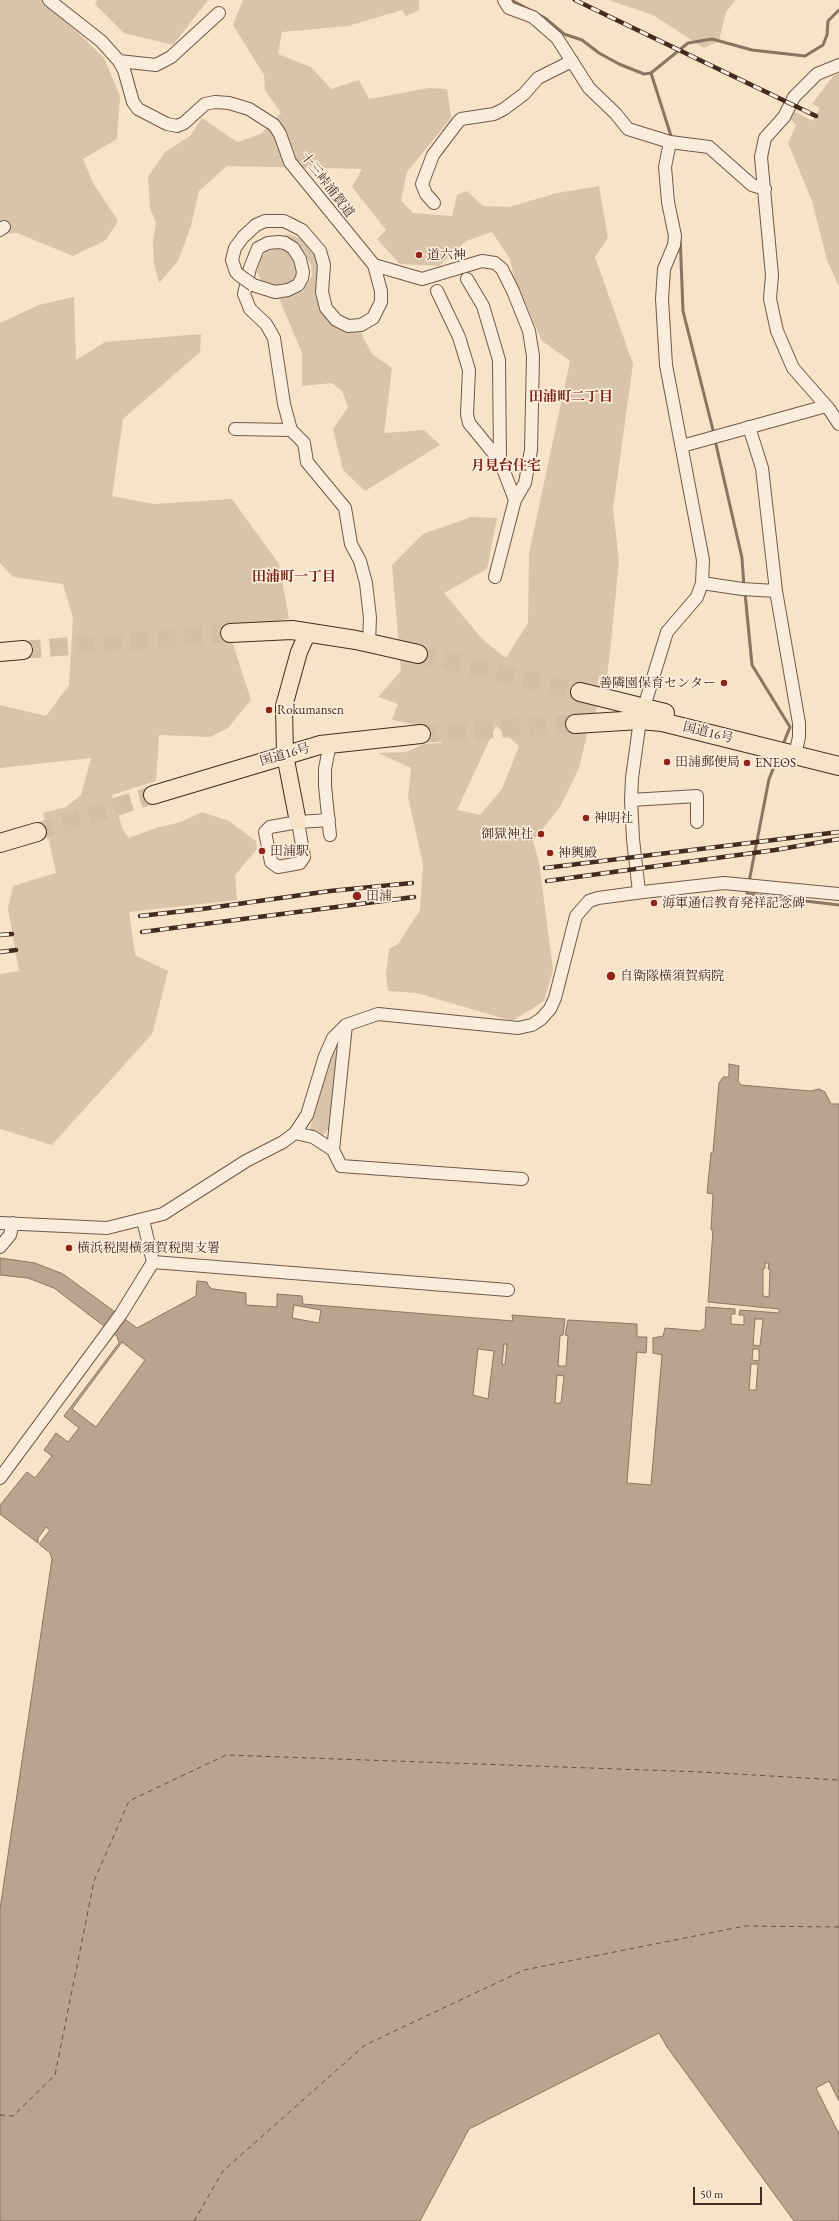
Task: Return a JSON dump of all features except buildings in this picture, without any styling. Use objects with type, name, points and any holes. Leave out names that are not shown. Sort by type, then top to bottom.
[{"type":"highway","points":[[230,633],[272,629],[308,632],[369,642],[418,654]]},
{"type":"highway","points":[[0,652],[23,650]]},
{"type":"highway","name":"国道16号","points":[[580,692],[662,722],[788,748],[839,755]]},
{"type":"highway","name":"国道16号","points":[[575,724],[642,714]]},
{"type":"highway","name":"国道16号","points":[[153,795],[330,743],[421,734]]},
{"type":"highway","name":"国道16号","points":[[788,748],[839,766]]},
{"type":"highway","points":[[0,843],[37,832]]},
{"type":"main road","points":[[298,822],[286,755],[284,706],[299,652],[308,632]]},
{"type":"street","name":"十三峠浦賀道","points":[[49,0],[101,41],[119,60],[135,106],[167,124],[173,126],[181,125],[200,107],[215,102],[241,106],[269,120],[280,134],[290,162],[374,265]]},
{"type":"street","points":[[504,0],[509,8],[533,17],[557,38],[591,91],[616,114],[628,130],[670,142],[710,147],[752,185],[766,189]]},
{"type":"street","points":[[119,60],[156,64],[171,57],[219,13]]},
{"type":"street","points":[[434,203],[426,194],[422,184],[433,155],[458,122],[461,120],[494,114],[504,109],[524,94],[538,78],[572,61]]},
{"type":"street","points":[[839,65],[817,74],[794,97],[784,117],[765,138],[761,157],[766,189],[772,275],[770,299],[777,331],[792,368],[826,406],[839,424]]},
{"type":"street","points":[[639,892],[633,839],[631,800],[632,778],[642,714],[667,632],[697,598],[702,583],[703,560],[666,365],[662,299],[664,269],[674,245],[675,236],[668,202],[665,168],[670,142]]},
{"type":"street","points":[[369,642],[370,618],[366,583],[360,561],[351,546],[345,508],[307,462],[304,443],[290,430],[284,404],[274,338],[266,324],[250,310],[245,300],[244,290],[254,253],[258,248],[268,243],[285,243],[293,248],[300,259],[303,272],[298,286],[288,290],[275,292],[253,285],[239,276],[233,266],[234,254],[238,243],[248,231],[256,225],[270,220],[291,223],[307,235],[320,250],[324,265],[322,292],[326,308],[339,322],[352,326],[368,322],[378,312],[381,292],[374,265]]},
{"type":"street","points":[[374,265],[422,279],[482,261],[495,263],[502,269],[529,331],[533,356],[531,450],[525,483],[515,500],[495,577]]},
{"type":"street","points":[[467,279],[483,306],[499,360],[500,461]]},
{"type":"street","points":[[437,291],[459,337],[469,370],[467,414],[469,423],[500,461],[515,500]]},
{"type":"street","points":[[682,446],[826,406]]},
{"type":"street","points":[[749,427],[762,468],[776,591],[800,723],[788,748]]},
{"type":"street","points":[[236,429],[290,430]]},
{"type":"street","points":[[702,583],[742,589],[776,591]]},
{"type":"street","points":[[330,743],[325,769],[330,835]]},
{"type":"street","points":[[631,800],[697,796],[697,822]]},
{"type":"street","points":[[298,822],[328,820]]},
{"type":"street","points":[[0,1223],[107,1228],[163,1214],[246,1161],[283,1142],[295,1133],[307,1115],[325,1056],[333,1038],[346,1025],[378,1014],[518,1028],[532,1025],[541,1019],[550,1009],[555,998],[576,916],[589,902],[598,898],[724,883],[839,894]]},
{"type":"street","points":[[333,1150],[346,1025]]},
{"type":"street","points":[[295,1133],[313,1137],[333,1150],[341,1166],[522,1179]]},
{"type":"street","points":[[0,1478],[121,1314],[153,1262],[143,1220]]},
{"type":"street","points":[[0,1247],[10,1235],[13,1223]]},
{"type":"street","points":[[153,1262],[508,1290]]},
{"type":"shaded area","points":[[0,0],[44,0],[104,58],[120,96],[117,139],[83,159],[93,183],[118,221],[106,240],[73,256],[17,233],[0,234]]},
{"type":"shaded area","points":[[97,0],[208,0],[173,45],[124,33],[95,4]]},
{"type":"shaded area","points":[[243,0],[419,0],[419,10],[406,16],[402,10],[348,26],[282,32],[278,54],[311,67],[331,89],[359,80],[369,99],[429,88],[447,89],[451,118],[407,172],[401,200],[413,213],[452,216],[457,195],[467,191],[483,206],[509,207],[557,193],[599,186],[608,238],[595,257],[633,364],[613,509],[619,561],[611,642],[606,685],[588,730],[579,768],[560,807],[533,841],[539,862],[553,970],[544,1001],[512,1021],[417,993],[388,991],[386,975],[389,949],[398,944],[420,910],[423,864],[408,797],[411,768],[378,753],[406,752],[424,744],[442,743],[426,727],[392,720],[398,704],[378,697],[401,671],[392,565],[423,534],[471,517],[497,518],[487,569],[444,593],[482,639],[506,658],[528,623],[529,553],[570,361],[542,341],[514,277],[510,259],[492,232],[466,241],[439,266],[400,264],[377,239],[386,230],[352,187],[362,169],[227,166],[199,191],[191,226],[178,261],[159,283],[154,263],[153,241],[156,223],[150,208],[148,177],[165,152],[190,136],[202,118],[237,142],[261,134],[281,113],[265,90],[264,75],[233,25]],"holes":[[[496,726],[519,746],[502,789],[480,815],[457,810]]]},
{"type":"shaded area","points":[[609,0],[736,0],[726,12],[719,41],[704,48],[653,15]]},
{"type":"shaded area","points":[[839,73],[839,287],[827,260],[812,201],[788,143],[796,125],[788,117],[791,110],[813,121],[820,108],[812,104],[833,76]]},
{"type":"shaded area","points":[[285,234],[295,236],[306,241],[320,260],[326,316],[337,327],[349,331],[359,329],[372,354],[392,368],[384,433],[424,430],[440,445],[365,491],[343,470],[333,429],[348,407],[342,391],[332,383],[302,386],[302,353],[278,296],[290,297],[303,291],[312,276],[311,265],[305,253],[295,243],[285,240]]},
{"type":"shaded area","points":[[280,248],[290,253],[297,265],[299,274],[295,280],[283,286],[271,285],[261,280],[257,271],[259,260],[267,251]]},
{"type":"shaded area","points":[[74,297],[76,360],[105,342],[201,334],[200,352],[123,419],[112,496],[153,504],[232,499],[279,564],[289,618],[230,635],[251,700],[228,728],[210,737],[159,735],[156,781],[112,795],[123,830],[129,838],[156,828],[181,822],[202,812],[229,821],[256,841],[257,849],[235,875],[237,900],[129,912],[135,955],[168,971],[152,1034],[52,1145],[0,1129],[0,974],[19,971],[8,909],[13,886],[56,873],[43,813],[66,807],[81,795],[91,758],[0,768],[0,705],[46,716],[69,685],[73,618],[63,584],[13,577],[0,563],[0,323],[39,305]]},
{"type":"shaded area","points":[[335,1051],[338,1054],[331,1126],[323,1135],[310,1130],[332,1052]]},
{"type":"shaded area","points":[[729,1064],[739,1066],[738,1081],[741,1085],[810,1091],[819,1089],[825,1092],[831,1104],[839,1104],[839,2101],[829,2081],[816,2088],[839,2134],[839,2221],[794,2221],[667,2047],[659,2033],[469,2129],[420,2221],[0,2221],[0,1909],[52,1559],[50,1553],[39,1544],[50,1530],[46,1527],[38,1538],[38,1543],[0,1514],[0,1505],[27,1472],[35,1478],[52,1456],[44,1450],[56,1433],[68,1442],[79,1428],[64,1416],[119,1343],[117,1336],[54,1288],[28,1278],[0,1275],[0,1258],[35,1263],[63,1274],[137,1328],[196,1296],[197,1281],[207,1282],[209,1287],[213,1289],[246,1293],[246,1305],[277,1307],[277,1294],[302,1296],[303,1304],[513,1321],[512,1315],[565,1319],[563,1335],[560,1336],[558,1366],[566,1366],[568,1336],[565,1335],[568,1320],[637,1324],[637,1337],[647,1337],[646,1353],[637,1352],[627,1483],[651,1485],[662,1355],[653,1353],[653,1338],[663,1336],[665,1328],[700,1331],[705,1328],[706,1307],[735,1309],[735,1314],[731,1314],[731,1324],[744,1325],[744,1315],[739,1315],[740,1310],[779,1313],[779,1309],[708,1302],[713,1230],[711,1230],[713,1194],[707,1193],[711,1153],[713,1152],[719,1083],[723,1077],[729,1077]],"holes":[[[765,1263],[769,1263],[769,1297],[763,1296],[763,1269],[765,1268]],[[294,1305],[321,1310],[319,1323],[292,1318]],[[755,1319],[763,1319],[760,1346],[753,1345]],[[122,1342],[145,1360],[96,1427],[72,1409]],[[504,1344],[507,1344],[505,1365],[502,1364]],[[478,1349],[494,1351],[488,1399],[473,1395]],[[753,1349],[759,1349],[759,1361],[752,1360]],[[751,1364],[758,1364],[756,1390],[749,1390]],[[557,1375],[564,1376],[561,1403],[555,1403]]]},
{"type":"waterway","points":[[511,0],[545,18],[564,34],[582,40],[599,53],[619,64],[644,74],[651,73]]},
{"type":"waterway","points":[[672,139],[651,73],[688,43],[712,39],[752,50],[805,56],[823,45],[827,35],[828,21],[839,10]]},
{"type":"waterway","points":[[680,234],[683,311],[714,434]]},
{"type":"waterway","points":[[715,440],[742,558],[744,587]]},
{"type":"waterway","points":[[745,593],[752,665],[790,727],[782,747]]},
{"type":"waterway","points":[[749,882],[769,779],[778,757]]},
{"type":"waterway","points":[[748,888],[747,894],[839,905]]},
{"type":"ferry route","points":[[0,2115],[13,2116],[55,2075],[94,1881],[129,1801],[226,1755],[702,1772],[839,1780]]},
{"type":"ferry route","points":[[194,2221],[223,2171],[365,2045],[524,1970],[745,1926],[839,1927]]},
{"type":"tunnel","points":[[23,650],[230,633]]},
{"type":"tunnel","points":[[418,654],[580,692]]},
{"type":"tunnel","points":[[421,734],[575,724]]},
{"type":"tunnel","points":[[37,832],[153,795]]},
{"type":"railway","points":[[575,0],[816,116]]},
{"type":"railway","points":[[545,868],[839,832]]},
{"type":"railway","points":[[547,881],[775,850],[839,839]]},
{"type":"railway","points":[[140,916],[330,891],[412,883]]},
{"type":"railway","points":[[142,932],[414,897]]},
{"type":"railway","points":[[0,935],[12,934]]},
{"type":"railway","points":[[0,952],[16,950]]},
{"type":"place","name":"道六神","points":[[419,255]]},
{"type":"place","name":"善隣園保育センター","points":[[724,683]]},
{"type":"place","name":"Rokumansen","points":[[269,710]]},
{"type":"place","name":"田浦郵便局","points":[[667,762]]},
{"type":"place","name":"ENEOS","points":[[747,763]]},
{"type":"place","name":"神明社","points":[[586,818]]},
{"type":"place","name":"御獄神社","points":[[541,834]]},
{"type":"place","name":"田浦駅","points":[[262,851]]},
{"type":"place","name":"神輿殿","points":[[550,853]]},
{"type":"place","name":"田浦","points":[[357,896]]},
{"type":"place","name":"海軍通信教育発祥記念碑","points":[[654,903]]},
{"type":"place","name":"自衛隊横須賀病院","points":[[611,976]]},
{"type":"place","name":"横浜税関横須賀税関支署","points":[[69,1248]]},
{"type":"district","name":"田浦町二丁目","points":[[571,397]]},
{"type":"district","name":"月見台住宅","points":[[506,466]]},
{"type":"district","name":"田浦町一丁目","points":[[294,577]]}]
